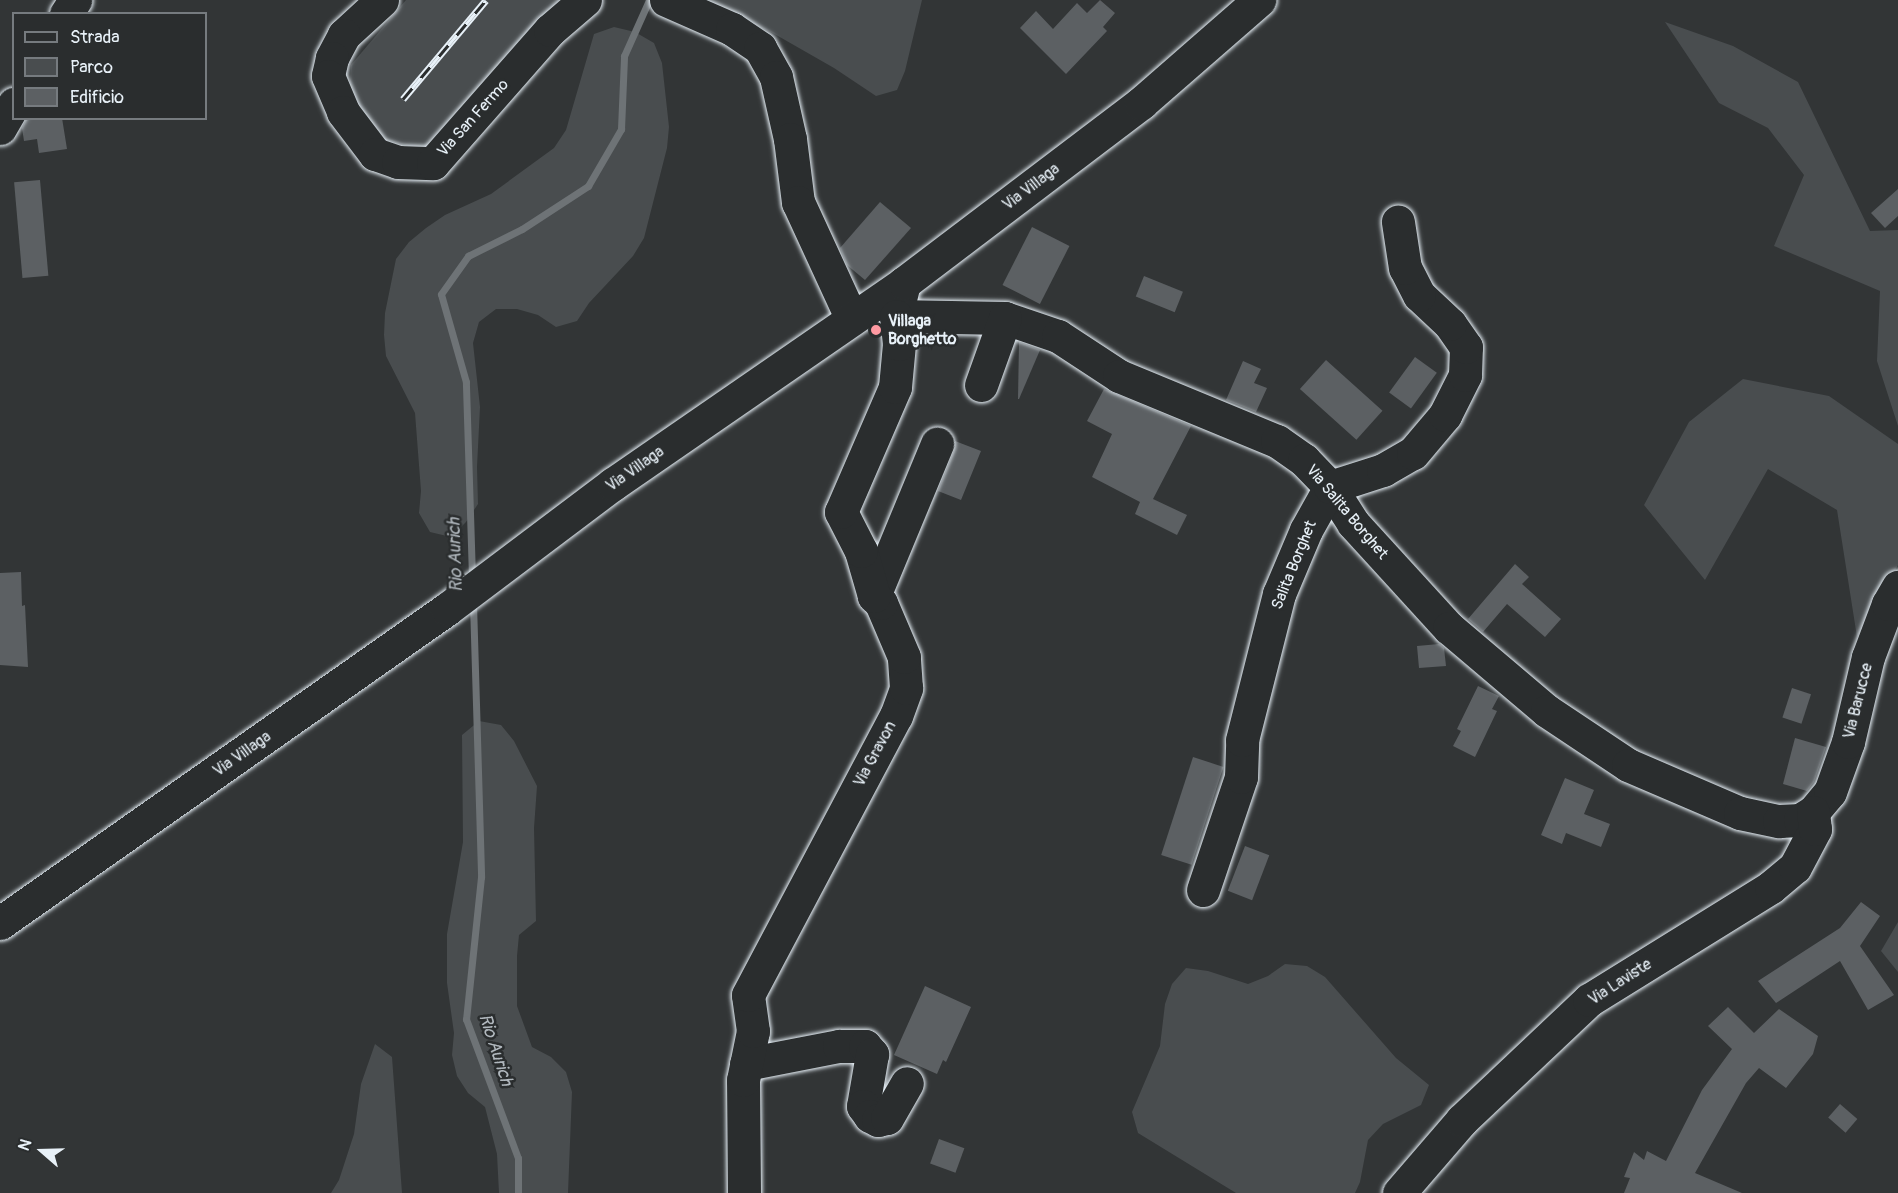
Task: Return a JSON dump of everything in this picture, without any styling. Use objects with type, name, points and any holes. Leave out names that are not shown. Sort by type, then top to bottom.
[{"type":"street","name":"Via San Fermo","points":[[382,0],[344,35],[332,58],[328,75],[343,112],[375,154],[398,162],[433,162],[550,30],[585,0]]},
{"type":"street","name":"Via Villaga","points":[[0,923],[447,609],[614,484],[851,317],[904,283],[1141,103],[1259,0]]},
{"type":"street","points":[[669,1],[732,29],[760,48],[776,77],[790,139],[798,202],[851,317]]},
{"type":"street","points":[[0,128],[12,107]]},
{"type":"street","points":[[1330,487],[1383,470],[1413,453],[1445,415],[1465,375],[1466,347],[1450,324],[1419,295],[1405,268],[1398,222]]},
{"type":"street","points":[[896,316],[904,283]]},
{"type":"street","name":"Via Salita Borghet","points":[[896,316],[1005,318],[1058,336],[1119,376],[1277,441],[1304,460],[1330,487],[1353,523],[1449,628],[1547,711],[1628,765],[1740,813],[1779,821],[1800,820],[1813,812]]},
{"type":"street","name":"Via Gravon","points":[[744,1193],[743,1080],[753,1031],[748,995],[896,716],[906,688],[904,657],[880,603],[874,596],[861,551],[841,512],[896,387],[899,345],[896,316]]},
{"type":"street","points":[[981,385],[1005,318]]},
{"type":"street","points":[[874,596],[937,444]]},
{"type":"street","name":"Salita Borghet","points":[[1203,890],[1241,777],[1242,740],[1280,594],[1306,530],[1330,487]]},
{"type":"street","name":"Via Barucce","points":[[1813,812],[1830,792],[1834,782],[1848,742],[1868,657],[1888,604],[1898,587]]},
{"type":"street","name":"Via Laviste","points":[[1399,1193],[1461,1120],[1589,1000],[1771,887],[1795,867],[1815,829],[1813,812]]},
{"type":"street","points":[[746,1064],[839,1046],[865,1046],[872,1054],[863,1106],[870,1116],[878,1120],[887,1118],[907,1083]]},
{"type":"green space","points":[[406,0],[566,0],[426,150],[378,138],[349,96],[351,65]]},
{"type":"green space","points":[[697,0],[922,0],[905,71],[897,90],[876,96],[834,68],[771,32]]},
{"type":"green space","points":[[1665,22],[1733,46],[1798,82],[1870,231],[1898,230],[1898,426],[1877,361],[1880,291],[1774,246],[1804,175],[1768,128],[1719,103]]},
{"type":"green space","points":[[614,27],[635,32],[654,43],[662,63],[669,127],[667,148],[644,238],[633,256],[589,303],[577,321],[556,327],[538,315],[517,309],[496,309],[479,322],[473,343],[480,407],[478,504],[466,522],[451,537],[430,532],[419,513],[421,491],[415,413],[386,356],[385,313],[396,259],[409,242],[426,228],[445,215],[491,194],[554,148],[566,130],[594,34]]},
{"type":"green space","points":[[1743,379],[1829,396],[1898,444],[1898,565],[1857,637],[1837,510],[1768,469],[1705,580],[1644,505],[1689,422]]},
{"type":"green space","points":[[479,721],[501,725],[514,741],[537,786],[534,828],[536,921],[519,935],[517,1006],[532,1047],[551,1057],[566,1072],[572,1092],[568,1193],[499,1193],[497,1154],[485,1107],[468,1093],[457,1076],[452,1055],[454,1033],[447,983],[447,934],[463,842],[462,735]]},
{"type":"green space","points":[[1898,922],[1898,972],[1881,951]]},
{"type":"green space","points":[[1285,964],[1307,966],[1325,977],[1396,1058],[1429,1085],[1421,1105],[1383,1124],[1368,1140],[1360,1182],[1355,1193],[1236,1193],[1138,1133],[1132,1112],[1160,1046],[1165,1004],[1172,984],[1186,968],[1208,971],[1248,984],[1268,976]]},
{"type":"green space","points":[[375,1044],[392,1057],[402,1193],[331,1193],[339,1180],[354,1134],[361,1084]]},
{"type":"building","points":[[1100,0],[1115,13],[1103,27],[1107,31],[1066,74],[1020,28],[1036,11],[1053,29],[1077,3],[1087,13]]},
{"type":"building","points":[[26,120],[62,120],[67,149],[39,153],[37,139],[24,141],[22,128]]},
{"type":"building","points":[[40,180],[48,276],[22,278],[14,182]]},
{"type":"building","points":[[1898,189],[1898,216],[1885,228],[1871,213]]},
{"type":"building","points":[[880,202],[911,228],[865,280],[847,265],[840,248]]},
{"type":"building","points":[[1032,227],[1069,246],[1040,304],[1002,285]]},
{"type":"building","points":[[1144,276],[1183,292],[1175,312],[1136,296]]},
{"type":"building","points":[[1019,342],[1040,350],[1018,399]]},
{"type":"building","points":[[1415,357],[1437,373],[1411,408],[1389,393]]},
{"type":"building","points":[[1326,360],[1382,411],[1356,440],[1300,389]]},
{"type":"building","points":[[1243,361],[1261,369],[1254,383],[1267,388],[1256,412],[1226,400]]},
{"type":"building","points":[[1104,389],[1191,426],[1153,499],[1187,515],[1177,535],[1135,514],[1140,502],[1092,477],[1112,434],[1087,421]]},
{"type":"building","points":[[955,441],[981,451],[961,500],[938,491],[954,451]]},
{"type":"building","points":[[1515,564],[1529,577],[1522,584],[1561,619],[1545,637],[1507,604],[1483,632],[1468,619]]},
{"type":"building","points":[[21,572],[28,667],[0,665],[0,573]]},
{"type":"building","points":[[1439,644],[1444,648],[1446,666],[1419,668],[1417,646]]},
{"type":"building","points":[[1478,686],[1499,696],[1492,709],[1497,711],[1475,757],[1453,746],[1461,731],[1457,729]]},
{"type":"building","points":[[1792,688],[1811,694],[1801,724],[1782,717]]},
{"type":"building","points":[[1795,738],[1826,747],[1814,782],[1807,791],[1783,784]]},
{"type":"building","points":[[1193,757],[1223,767],[1192,865],[1161,855]]},
{"type":"building","points":[[1565,778],[1594,790],[1584,814],[1610,824],[1601,847],[1566,833],[1562,844],[1541,835]]},
{"type":"building","points":[[1245,846],[1269,855],[1252,900],[1228,891]]},
{"type":"building","points":[[1861,902],[1880,916],[1860,946],[1894,995],[1868,1010],[1840,961],[1776,1003],[1758,981],[1840,928]]},
{"type":"building","points":[[925,986],[971,1007],[946,1062],[943,1060],[937,1074],[894,1055]]},
{"type":"building","points":[[1728,1007],[1754,1033],[1779,1009],[1818,1036],[1813,1054],[1786,1088],[1759,1068],[1746,1083],[1695,1173],[1742,1193],[1624,1193],[1630,1178],[1624,1177],[1634,1152],[1644,1160],[1647,1151],[1666,1161],[1702,1090],[1732,1049],[1708,1026]]},
{"type":"building","points":[[1840,1104],[1857,1119],[1846,1133],[1828,1118]]},
{"type":"building","points":[[939,1139],[964,1148],[955,1173],[930,1163]]},
{"type":"waterway","name":"Rio Aurich","points":[[472,577],[466,382],[441,294],[468,256],[522,229],[588,186],[621,129],[624,56],[649,0]]},
{"type":"waterway","name":"Rio Aurich","points":[[473,603],[481,877],[466,1019],[518,1158],[518,1193]]},
{"type":"railway","points":[[403,99],[486,0]]},
{"type":"place","name":"Villaga Borghetto","points":[[876,330]]}]
